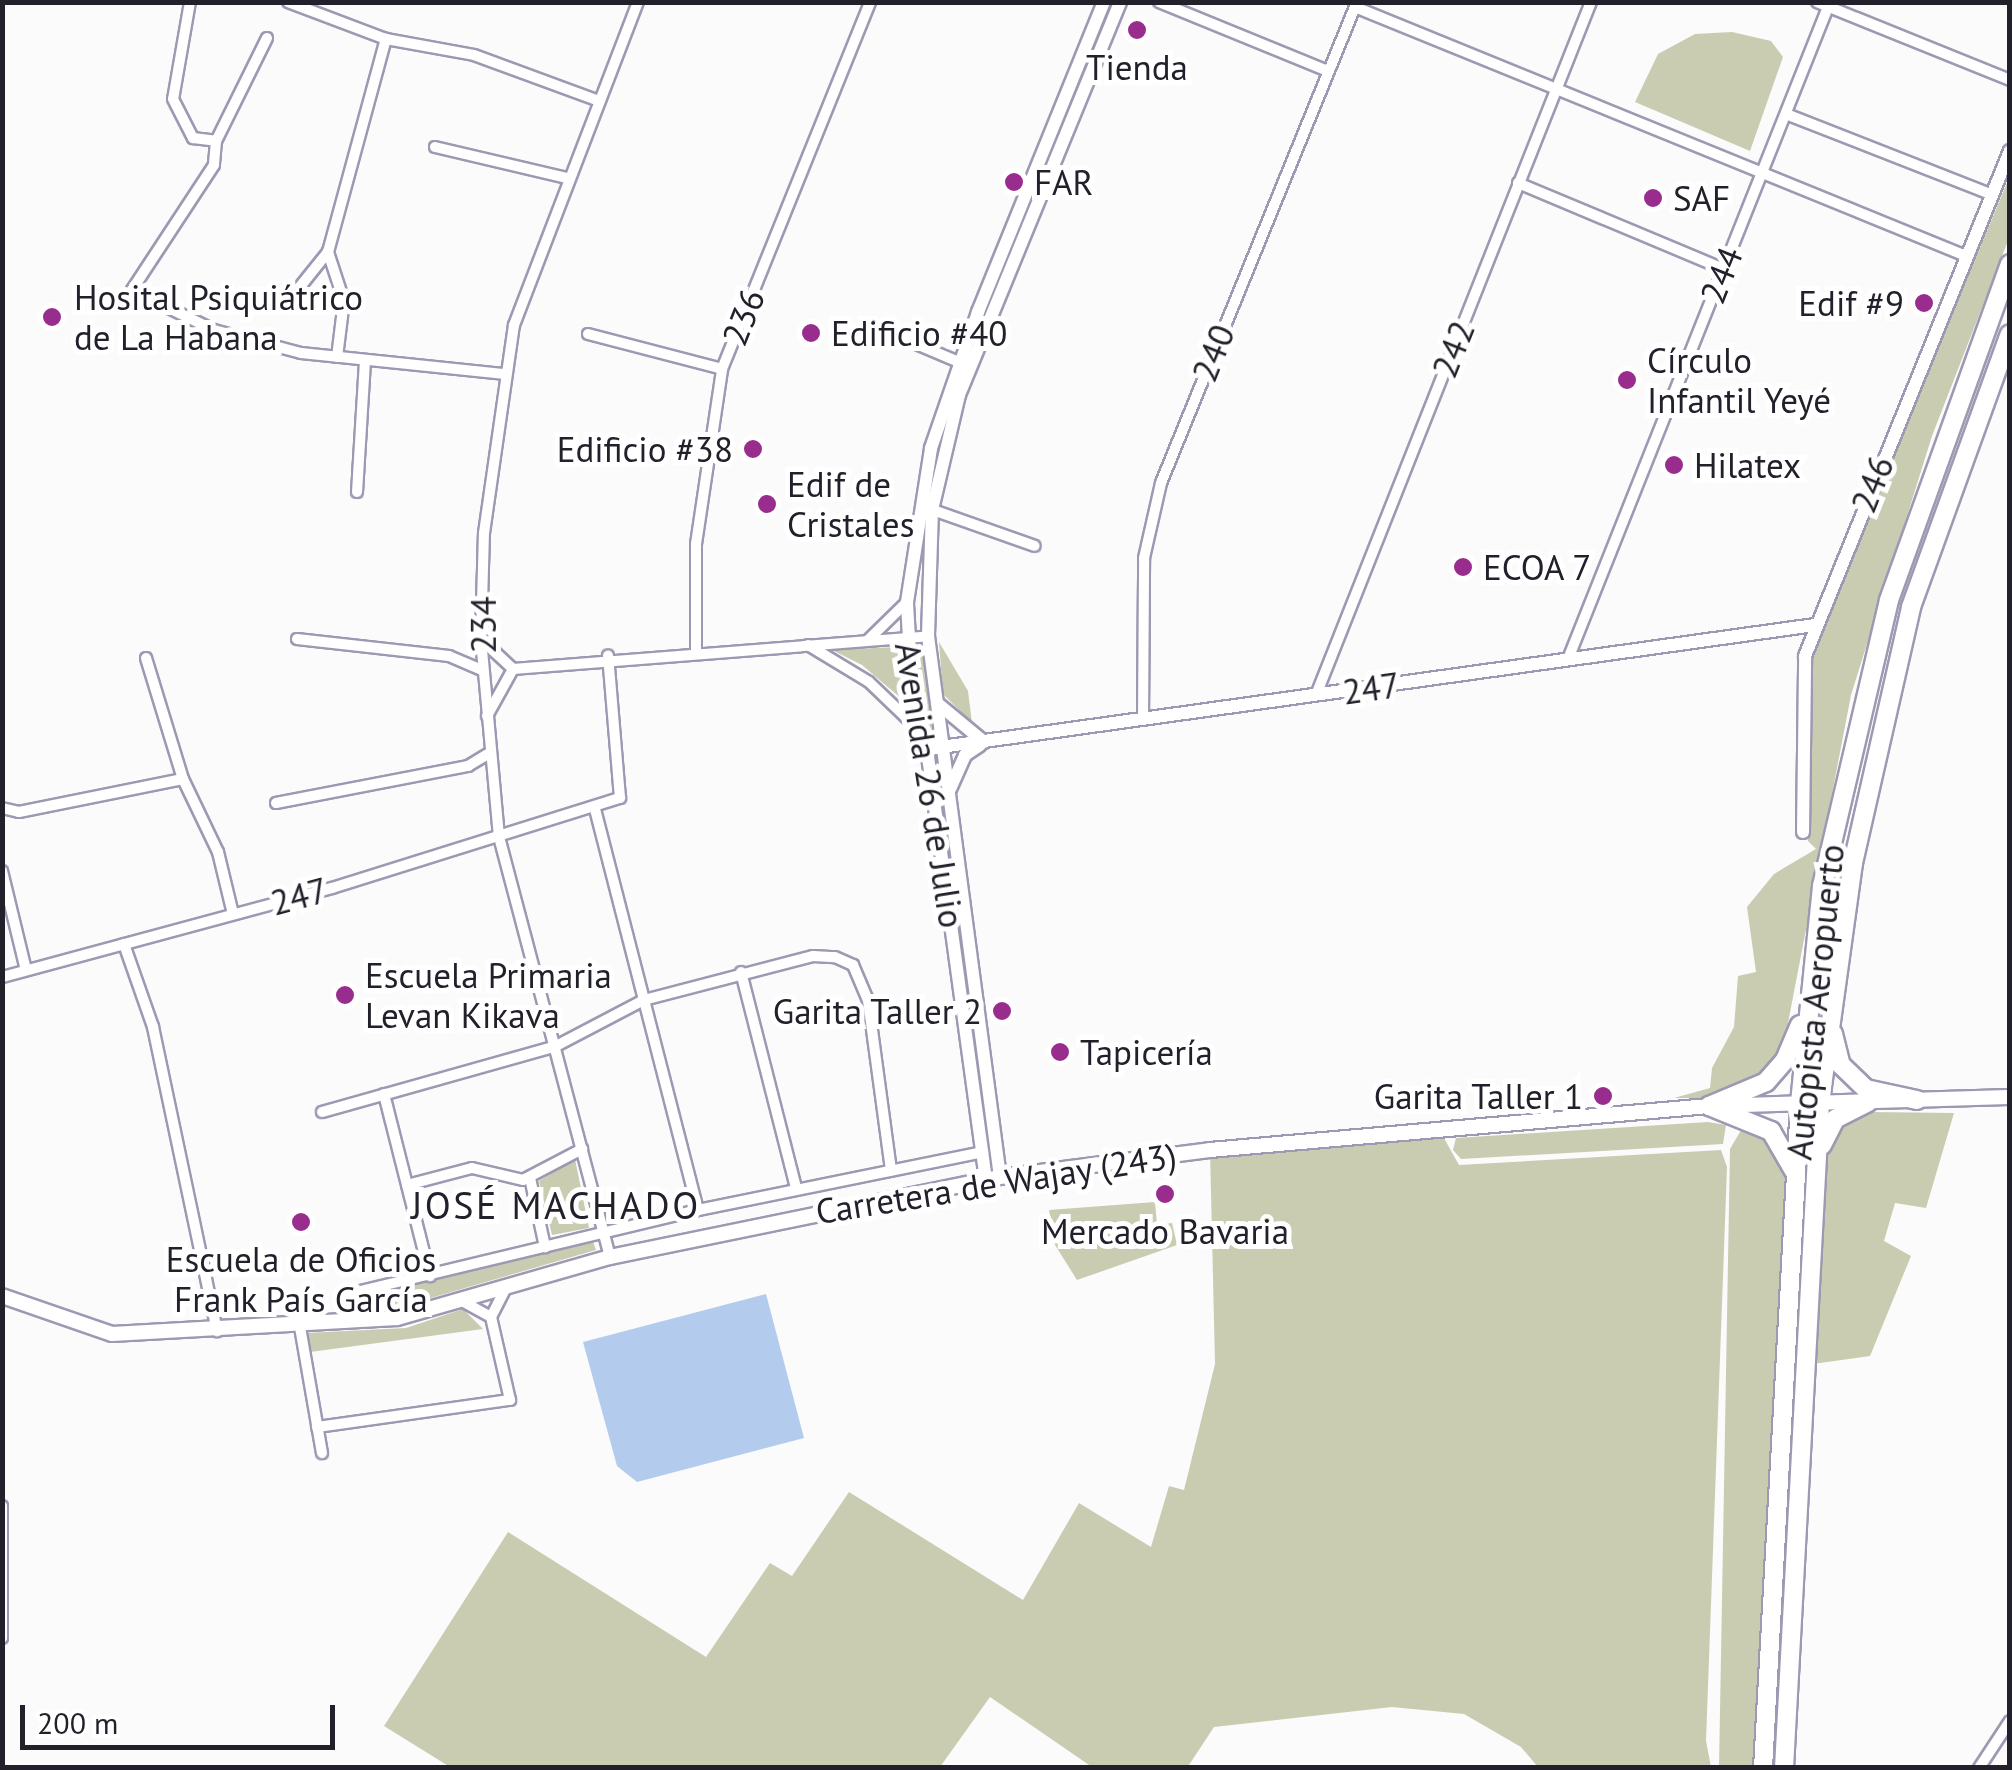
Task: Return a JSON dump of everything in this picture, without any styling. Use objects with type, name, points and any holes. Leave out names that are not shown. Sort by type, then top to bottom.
[{"type":"highway","name":"Autopista Aeropuerto","points":[[1763,1768],[1800,1103],[1808,1006],[1840,789],[1888,600],[2010,264]]},
{"type":"highway","name":"Autopista Aeropuerto","points":[[1784,1768],[1816,1164],[1830,1016],[1882,713],[1945,500],[2010,334]]},
{"type":"highway","points":[[1709,1106],[1746,1095],[1777,1071],[1808,1006]]},
{"type":"highway","points":[[1830,1016],[1835,1048],[1853,1079],[1884,1096],[1917,1100]]},
{"type":"highway","points":[[1816,1164],[1835,1119],[1868,1102]]},
{"type":"highway","points":[[1709,1106],[1771,1131],[1790,1156],[1797,1182]]},
{"type":"main road","name":"Carretera de Wajay (243)","points":[[2,1296],[112,1334],[218,1332],[397,1318],[509,1281],[610,1257],[993,1178],[1210,1150],[1709,1106],[2010,1097]]},
{"type":"street","points":[[190,2],[173,99],[193,138],[216,142]]},
{"type":"street","points":[[288,2],[386,39],[474,54],[599,101]]},
{"type":"street","name":"234","points":[[610,1257],[499,837],[488,754],[481,640],[484,533],[503,374],[567,178],[638,2]]},
{"type":"street","name":"236","points":[[696,650],[696,544],[722,369],[870,2]]},
{"type":"street","name":"Avenida 26 de Julio","points":[[993,1178],[982,1152],[927,750],[914,724],[905,638],[907,602],[959,362],[1104,2]]},
{"type":"street","name":"Avenida 26 de Julio","points":[[993,1178],[975,986],[928,636],[926,508],[959,395],[1120,2]]},
{"type":"street","points":[[1159,2],[1328,72]]},
{"type":"street","name":"242","points":[[1316,695],[1591,2]]},
{"type":"street","points":[[1816,2],[2010,80]]},
{"type":"street","points":[[1356,5],[1966,256]]},
{"type":"street","name":"240","points":[[1143,719],[1144,558],[1160,483],[1356,5]]},
{"type":"street","name":"244","points":[[1568,659],[1830,5]]},
{"type":"street","points":[[267,38],[216,142],[214,165],[132,290],[214,330],[336,356],[503,374]]},
{"type":"street","points":[[296,293],[328,252],[386,39]]},
{"type":"street","points":[[1786,114],[1990,194]]},
{"type":"street","points":[[435,147],[567,178]]},
{"type":"street","name":"246","points":[[1804,832],[1805,656],[2010,151]]},
{"type":"street","points":[[1518,183],[1724,270]]},
{"type":"street","points":[[328,252],[344,301],[336,356]]},
{"type":"street","points":[[871,325],[959,362]]},
{"type":"street","points":[[588,334],[722,369]]},
{"type":"street","points":[[357,492],[365,360]]},
{"type":"street","points":[[926,508],[1035,546]]},
{"type":"street","points":[[867,641],[907,602]]},
{"type":"street","name":"247","points":[[927,750],[1816,625]]},
{"type":"street","points":[[481,640],[513,669],[608,656],[928,636]]},
{"type":"street","points":[[297,639],[448,656],[482,670]]},
{"type":"street","points":[[807,644],[869,682],[914,724]]},
{"type":"street","points":[[608,656],[620,798],[594,809],[698,1210]]},
{"type":"street","points":[[146,658],[182,779],[218,852],[233,914]]},
{"type":"street","points":[[486,717],[513,669]]},
{"type":"street","points":[[935,700],[984,742],[965,756],[949,791]]},
{"type":"street","points":[[276,803],[468,766],[488,754]]},
{"type":"street","points":[[2,808],[20,812],[182,779]]},
{"type":"street","name":"247","points":[[2,977],[594,809]]},
{"type":"street","points":[[2,871],[26,970]]},
{"type":"street","points":[[124,944],[153,1027],[218,1332]]},
{"type":"street","points":[[322,1112],[554,1047],[644,1000],[813,956],[853,965],[868,1000],[891,1170]]},
{"type":"street","points":[[741,972],[796,1188]]},
{"type":"street","points":[[960,988],[975,986]]},
{"type":"street","points":[[384,1094],[430,1276]]},
{"type":"street","points":[[407,1185],[472,1168],[530,1178],[582,1150]]},
{"type":"street","points":[[344,1323],[346,1299],[356,1292],[796,1188],[982,1152]]},
{"type":"street","points":[[530,1178],[545,1247]]},
{"type":"street","points":[[317,1427],[510,1400],[491,1317],[509,1281]]},
{"type":"street","points":[[460,1300],[491,1317]]},
{"type":"street","points":[[300,1327],[322,1453]]},
{"type":"street","points":[[2,1506],[2,1638]]},
{"type":"street","points":[[1979,1768],[2010,1720]]},
{"type":"green space","points":[[1732,32],[1771,41],[1783,57],[1750,151],[1635,102],[1658,54],[1695,34]]},
{"type":"green space","points":[[2009,178],[2009,238],[1932,436],[1851,695],[1784,1044],[1762,1077],[1718,1098],[1674,1098],[1710,1088],[1712,1068],[1734,1027],[1738,976],[1756,972],[1747,907],[1774,874],[1816,849],[1808,841],[1812,661],[1819,633]]},
{"type":"green space","points":[[939,642],[968,691],[972,723],[943,694]]},
{"type":"green space","points":[[918,645],[924,651],[933,739],[926,740],[917,716],[912,649]]},
{"type":"green space","points":[[897,647],[903,700],[862,665],[832,650]]},
{"type":"green space","points":[[1870,1112],[1954,1113],[1926,1208],[1895,1203],[1884,1241],[1911,1256],[1870,1356],[1813,1364],[1825,1159],[1831,1136],[1847,1118]]},
{"type":"green space","points":[[1708,1122],[1726,1125],[1723,1144],[1461,1159],[1453,1150],[1456,1138]]},
{"type":"green space","points":[[1744,1125],[1765,1131],[1791,1178],[1755,1767],[1719,1768],[1730,1149]]},
{"type":"green space","points":[[1440,1131],[1459,1165],[1721,1150],[1727,1167],[1706,1741],[1711,1767],[1538,1767],[1521,1747],[1464,1714],[1392,1707],[1214,1727],[1187,1768],[1092,1767],[990,1697],[940,1767],[450,1767],[384,1726],[508,1532],[706,1657],[770,1563],[792,1576],[849,1492],[1023,1600],[1079,1503],[1151,1547],[1169,1486],[1184,1490],[1215,1364],[1210,1150]]},
{"type":"green space","points":[[575,1159],[589,1228],[552,1235],[539,1181]]},
{"type":"green space","points":[[1155,1202],[1157,1225],[1172,1223],[1177,1245],[1077,1280],[1055,1245],[1049,1210]]},
{"type":"green space","points":[[592,1239],[596,1250],[410,1304],[354,1309],[352,1301]]},
{"type":"green space","points":[[463,1309],[483,1329],[310,1352],[305,1333],[406,1328]]},
{"type":"water","points":[[766,1294],[804,1438],[637,1482],[617,1466],[583,1342]]},
{"type":"place","name":"Tienda","points":[[1137,30]]},
{"type":"place","name":"FAR","points":[[1014,182]]},
{"type":"place","name":"SAF","points":[[1653,198]]},
{"type":"place","name":"Edif #9","points":[[1924,303]]},
{"type":"place","name":"Hosital Psiquiátrico de La Habana","points":[[52,317]]},
{"type":"place","name":"Edificio #40","points":[[811,333]]},
{"type":"place","name":"Círculo Infantil Yeyé","points":[[1627,380]]},
{"type":"place","name":"Edificio #38","points":[[753,449]]},
{"type":"place","name":"Hilatex","points":[[1674,465]]},
{"type":"place","name":"Edif de Cristales","points":[[767,504]]},
{"type":"place","name":"ECOA 7","points":[[1463,567]]},
{"type":"place","name":"Escuela Primaria Levan Kikava","points":[[345,995]]},
{"type":"place","name":"Garita Taller 2","points":[[1002,1011]]},
{"type":"place","name":"Tapicería","points":[[1060,1052]]},
{"type":"place","name":"Garita Taller 1","points":[[1603,1096]]},
{"type":"place","name":"Mercado Bavaria","points":[[1165,1194]]},
{"type":"place","name":"Escuela de Oficios Frank País García","points":[[301,1222]]},
{"type":"district","name":"JOSÉ MACHADO","points":[[556,1205]]}]
